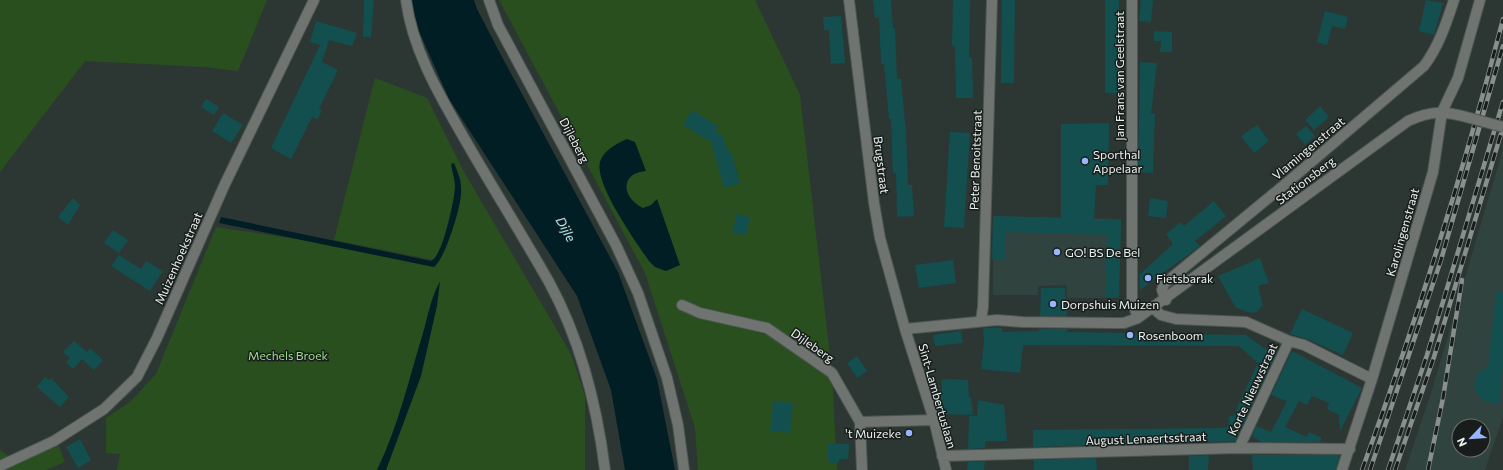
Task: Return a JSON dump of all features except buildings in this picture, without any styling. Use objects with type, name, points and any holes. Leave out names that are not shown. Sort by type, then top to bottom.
[{"type":"street","name":"Muizenhoekstraat","points":[[0,466],[54,441],[104,409],[137,377],[157,338],[224,186],[314,0]]},
{"type":"street","points":[[406,0],[408,15],[424,63],[443,101],[549,284],[569,326],[582,362],[593,405],[605,470]]},
{"type":"street","name":"Dijleberg","points":[[489,0],[498,25],[616,245],[638,293],[668,378],[678,425],[684,470]]},
{"type":"street","name":"Brugstraat","points":[[849,0],[874,203],[880,238],[905,329]]},
{"type":"street","name":"Peter Benoitstraat","points":[[981,320],[983,310],[988,174],[992,0]]},
{"type":"street","name":"Jan Frans van Geelstraat","points":[[1132,0],[1132,301],[1138,318]]},
{"type":"street","name":"Vlamingenstraat","points":[[1166,300],[1162,290],[1164,284],[1295,176],[1424,66],[1433,54],[1443,34],[1454,0]]},
{"type":"street","name":"Karolingenstraat","points":[[1342,470],[1372,379],[1433,172],[1440,133],[1439,121],[1458,78],[1480,0]]},
{"type":"street","name":"Stationsberg","points":[[905,329],[981,320],[1124,323],[1138,318],[1154,309],[1390,133],[1418,117],[1427,113],[1442,112],[1503,127]]},
{"type":"street","name":"Dijleberg","points":[[682,306],[700,313],[767,328],[832,373],[860,422]]},
{"type":"street","points":[[1154,309],[1162,315],[1176,319],[1246,322],[1289,341],[1304,345],[1372,379]]},
{"type":"street","name":"Sint-Lambertuslaan","points":[[905,329],[934,420],[946,470]]},
{"type":"street","name":"Korte Nieuwstraat","points":[[1239,448],[1289,341]]},
{"type":"street","points":[[862,470],[860,422],[934,420]]},
{"type":"street","name":"August Lenaertsstraat","points":[[942,456],[1239,448],[1350,449]]},
{"type":"shaded area","points":[[1503,149],[1503,417],[1491,452],[1491,418],[1451,418],[1451,458],[1489,458],[1485,470],[1405,470],[1431,393]]},
{"type":"shaded area","name":"GO! BS De Bel","points":[[993,216],[1121,219],[1119,298],[1067,298],[1066,285],[1038,286],[1038,295],[993,295]]},
{"type":"green space","points":[[0,0],[267,0],[238,71],[206,67],[85,61],[0,172]]},
{"type":"green space","points":[[499,0],[755,0],[800,95],[832,373],[837,470],[698,470],[695,428],[645,273]]},
{"type":"green space","name":"Mechels Broek","points":[[375,78],[427,98],[464,172],[571,354],[585,396],[585,470],[117,470],[120,454],[106,453],[106,418],[130,402],[156,374],[216,227],[296,239],[434,267],[446,248],[459,207],[461,180],[453,163],[452,168],[455,185],[454,198],[441,249],[434,260],[334,240]]},
{"type":"green space","points":[[59,446],[65,462],[46,470],[0,470],[0,450],[17,462]]},
{"type":"water","name":"Dijle","points":[[411,0],[474,0],[477,9],[501,55],[618,272],[657,379],[675,470],[625,470],[611,390],[577,296],[449,99],[418,29]]},
{"type":"water","points":[[627,139],[635,142],[646,171],[631,176],[626,186],[628,192],[636,204],[643,208],[651,205],[657,199],[680,265],[666,271],[655,267],[649,261],[617,212],[603,184],[600,172],[600,162],[604,154],[611,148]]},
{"type":"water","points":[[454,163],[460,181],[460,200],[447,244],[443,254],[434,267],[219,223],[221,217],[431,261],[440,249],[451,214],[455,181],[451,164]]},
{"type":"water","points":[[440,281],[437,306],[421,376],[386,470],[377,470],[397,420],[432,300]]},
{"type":"railway","points":[[1362,470],[1438,246],[1472,133],[1503,19]]},
{"type":"railway","points":[[1370,470],[1441,260],[1503,46]]},
{"type":"railway","points":[[1388,470],[1427,355],[1503,102]]},
{"type":"railway","points":[[1395,470],[1434,357],[1503,127]]},
{"type":"railway","points":[[1428,470],[1443,398],[1462,280]]},
{"type":"place","name":"Sporthal Appelaar","points":[[1085,161]]},
{"type":"place","name":"GO! BS De Bel","points":[[1057,252]]},
{"type":"place","name":"Fietsbarak","points":[[1148,278]]},
{"type":"place","name":"Dorpshuis Muizen","points":[[1053,304]]},
{"type":"place","name":"Rosenboom","points":[[1130,335]]},
{"type":"place","name":"'t Muizeke","points":[[909,433]]}]
